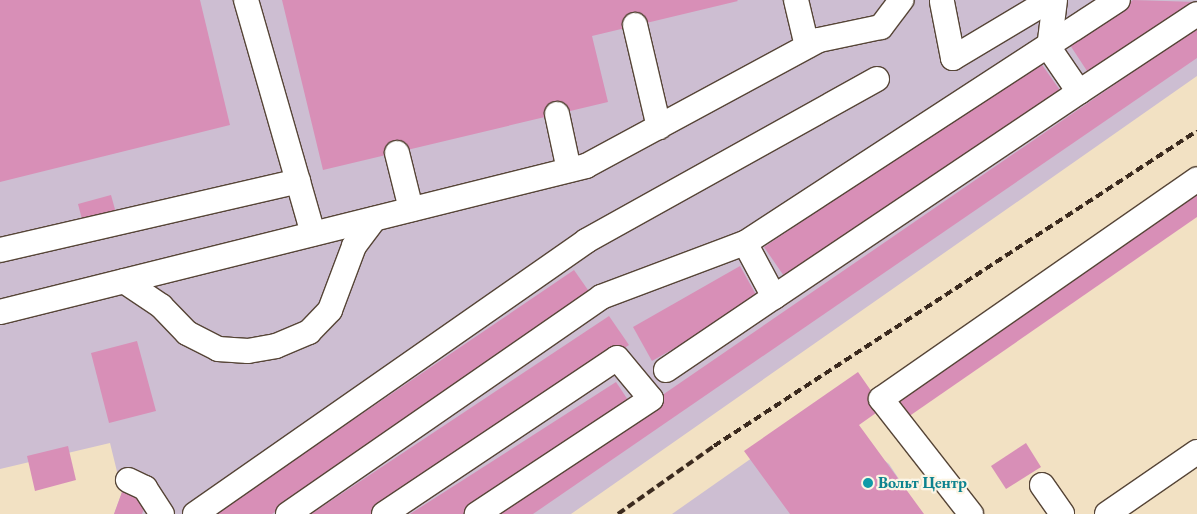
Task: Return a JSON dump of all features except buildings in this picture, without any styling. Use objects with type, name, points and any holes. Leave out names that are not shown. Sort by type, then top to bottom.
[{"type":"lane","points":[[246,0],[313,234]]},
{"type":"lane","points":[[796,0],[807,46]]},
{"type":"lane","points":[[0,312],[586,166],[818,40],[881,27],[901,0]]},
{"type":"lane","points":[[942,2],[953,58],[1050,0]]},
{"type":"lane","points":[[1054,0],[1049,48],[1079,92]]},
{"type":"lane","points":[[288,514],[601,297],[745,243],[1049,48],[1118,0]]},
{"type":"lane","points":[[666,370],[1197,14]]},
{"type":"lane","points":[[635,25],[659,127]]},
{"type":"lane","points":[[195,514],[586,241],[877,79]]},
{"type":"lane","points":[[556,114],[570,170]]},
{"type":"lane","points":[[397,153],[411,209]]},
{"type":"lane","points":[[971,514],[881,399],[1197,179]]},
{"type":"lane","points":[[0,250],[298,181]]},
{"type":"lane","points":[[124,281],[161,306],[186,333],[218,349],[248,351],[276,346],[309,332],[330,310],[354,246],[374,219]]},
{"type":"lane","points":[[745,243],[774,297]]},
{"type":"lane","points":[[384,514],[617,358],[651,399],[477,514]]},
{"type":"lane","points":[[1107,514],[1197,452]]},
{"type":"lane","points":[[128,480],[145,488],[162,514]]},
{"type":"lane","points":[[1042,485],[1062,514]]},
{"type":"shaded area","points":[[0,0],[1197,0],[1197,76],[571,514],[114,514],[122,492],[110,443],[0,469]]},
{"type":"shaded area","points":[[819,411],[889,464],[922,514],[672,514]]},
{"type":"railway","points":[[618,514],[714,446],[1197,131]]},
{"type":"place","name":"Вольт Центр","points":[[868,483]]}]
